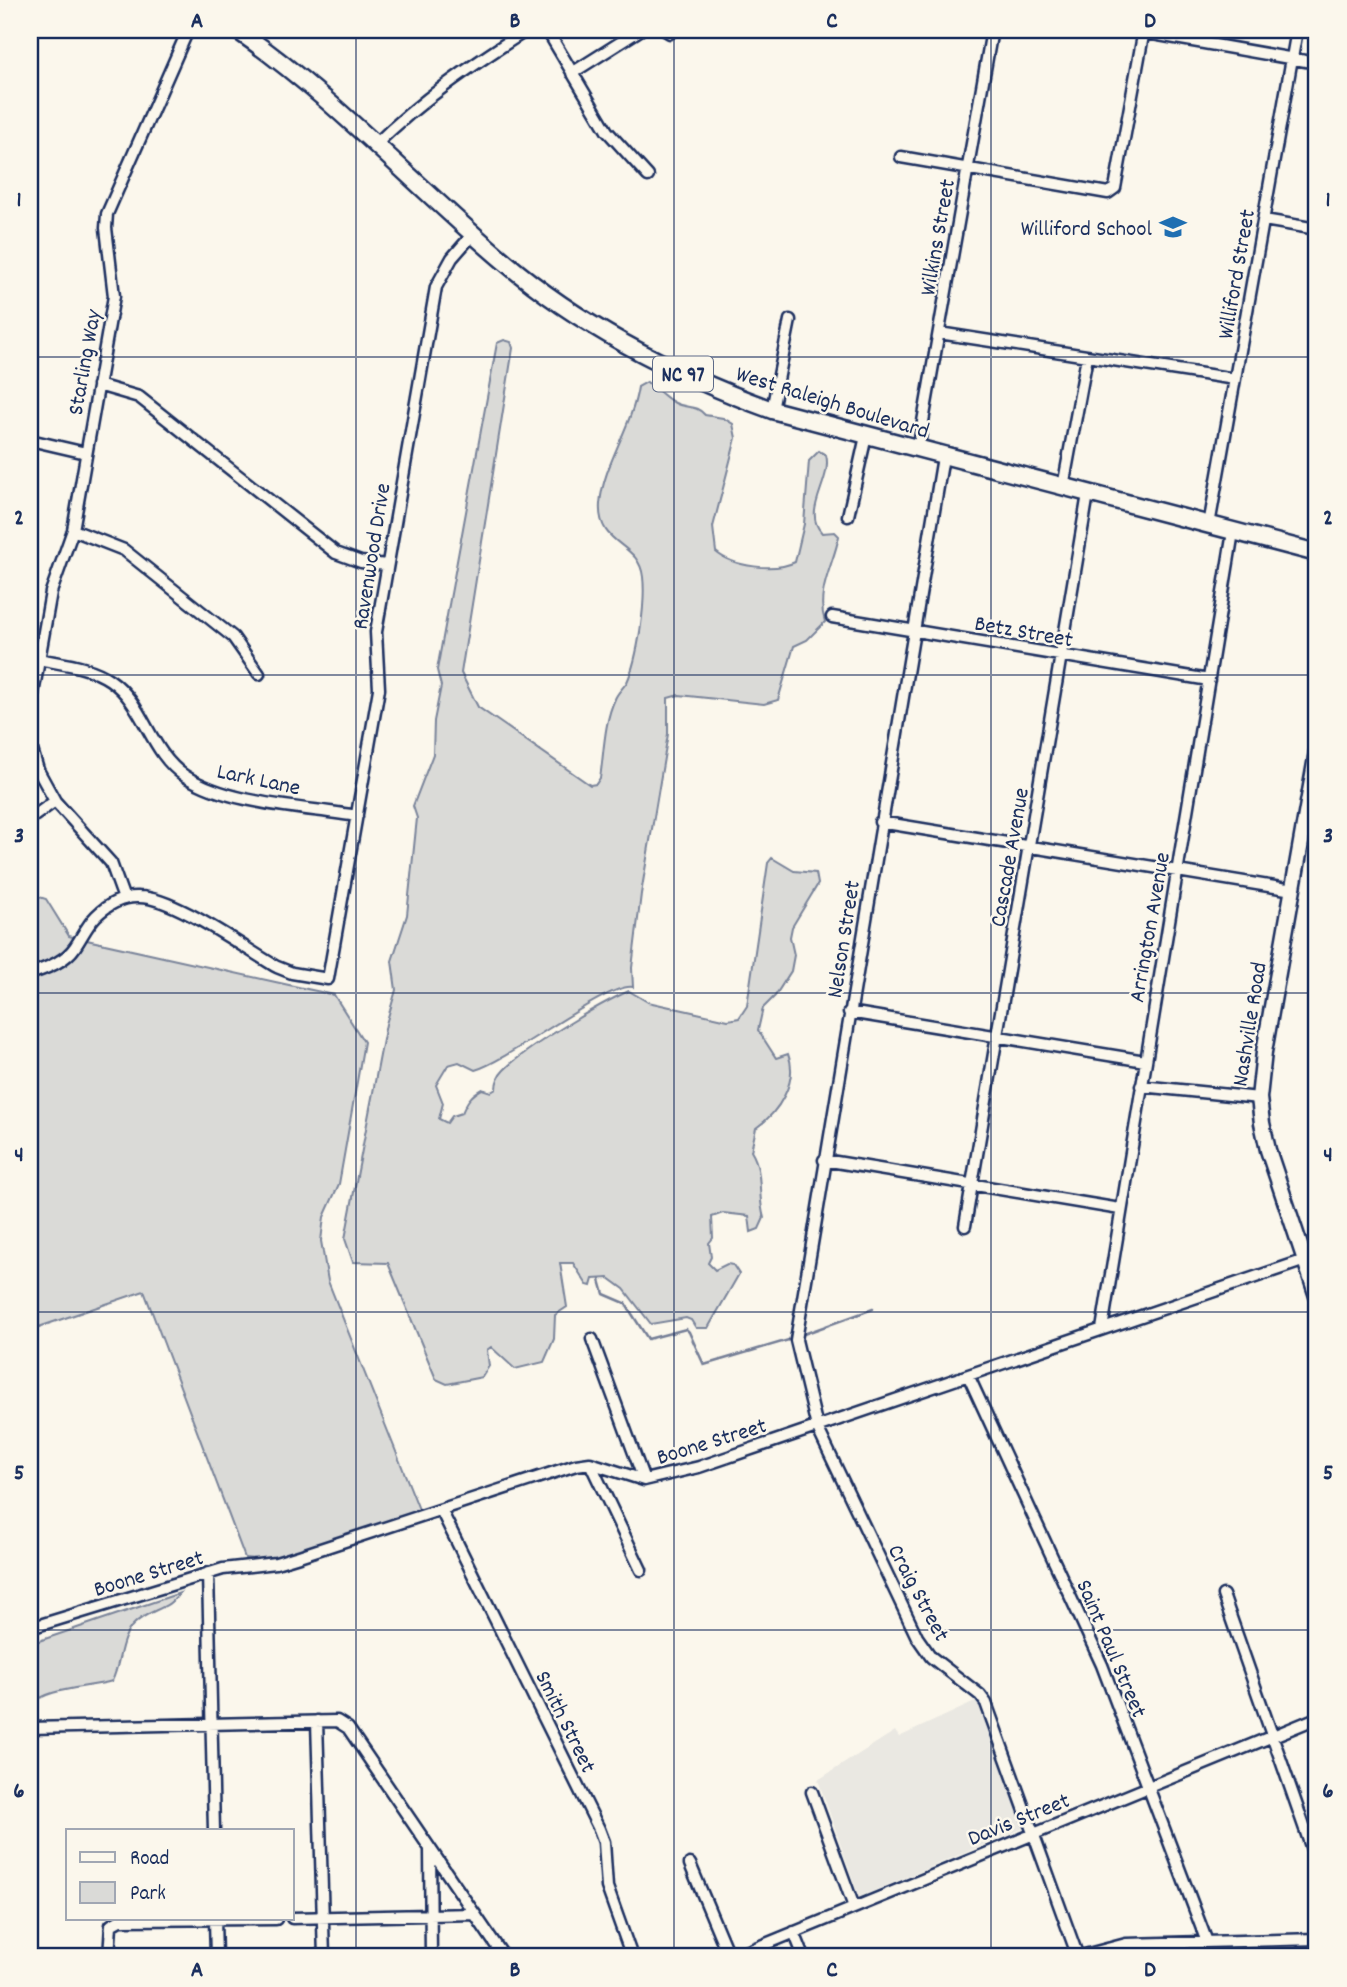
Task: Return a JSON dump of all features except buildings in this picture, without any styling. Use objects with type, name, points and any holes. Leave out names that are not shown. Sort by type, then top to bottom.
[{"type":"main road","name":"West Raleigh Boulevard","points":[[237,30],[296,75],[473,234],[537,287],[629,347],[715,388],[772,410],[1317,553]]},
{"type":"main road","name":"Nashville Road","points":[[1317,752],[1311,825],[1293,890],[1264,1052],[1259,1098],[1268,1150],[1311,1259],[1317,1296]]},
{"type":"street","name":"Starling Way","points":[[30,711],[51,592],[73,530],[114,296],[107,241],[107,214],[188,30]]},
{"type":"street","points":[[375,145],[412,108],[458,73],[527,30]]},
{"type":"street","points":[[547,30],[607,131],[648,176]]},
{"type":"street","points":[[572,73],[640,30]]},
{"type":"street","name":"Wilkins Street","points":[[918,450],[992,30]]},
{"type":"street","points":[[1130,30],[1317,63]]},
{"type":"street","name":"Williford Street","points":[[1209,525],[1297,30]]},
{"type":"street","points":[[901,156],[1108,193],[1115,188],[1143,31]]},
{"type":"street","points":[[1264,220],[1317,229]]},
{"type":"street","name":"Ravenwood Drive","points":[[124,899],[146,898],[171,905],[277,967],[292,973],[328,979],[379,689],[376,632],[386,565],[436,287],[452,258],[473,234]]},
{"type":"street","points":[[772,410],[790,320]]},
{"type":"street","points":[[939,333],[1235,379]]},
{"type":"street","points":[[1063,487],[1087,357]]},
{"type":"street","points":[[98,385],[139,397],[336,553],[361,562],[386,565]]},
{"type":"street","points":[[848,516],[866,436]]},
{"type":"street","points":[[30,440],[86,453]]},
{"type":"street","name":"Nelson Street","points":[[817,1427],[798,1353],[796,1329],[943,457]]},
{"type":"street","name":"Cascade Avenue","points":[[965,1226],[1088,494]]},
{"type":"street","points":[[73,530],[100,537],[124,550],[233,637],[259,674]]},
{"type":"street","name":"Arrington Avenue","points":[[1102,1329],[1233,532]]},
{"type":"street","name":"Betz Street","points":[[832,617],[1209,680]]},
{"type":"street","name":"Lark Lane","points":[[38,659],[91,671],[108,678],[131,700],[158,749],[170,763],[198,783],[238,797],[357,816]]},
{"type":"street","points":[[30,743],[38,770],[55,801],[111,863],[124,899],[105,908],[93,919],[74,950],[60,961],[30,974]]},
{"type":"street","points":[[30,819],[55,801]]},
{"type":"street","points":[[880,822],[1293,890]]},
{"type":"street","points":[[849,1012],[1145,1061]]},
{"type":"street","points":[[1141,1086],[1259,1098]]},
{"type":"street","points":[[824,1160],[1120,1209]]},
{"type":"street","name":"Boone Street","points":[[30,1628],[208,1573],[276,1563],[576,1465],[590,1463],[644,1479],[699,1467],[1311,1259]]},
{"type":"street","points":[[592,1339],[644,1479]]},
{"type":"street","name":"Saint Paul Street","points":[[968,1375],[1102,1665],[1207,1942]]},
{"type":"street","name":"Craig Street","points":[[817,1427],[923,1648],[986,1703],[1077,1957]]},
{"type":"street","points":[[590,1463],[642,1570]]},
{"type":"street","name":"Smith Street","points":[[441,1510],[599,1829],[604,1842],[607,1887],[632,1957]]},
{"type":"street","points":[[208,1573],[214,1829]]},
{"type":"street","points":[[1223,1595],[1313,1852],[1317,1879]]},
{"type":"street","name":"Davis Street","points":[[731,1957],[1317,1718]]},
{"type":"street","points":[[317,1721],[324,1957]]},
{"type":"street","points":[[30,1728],[337,1721],[348,1728],[504,1957]]},
{"type":"street","points":[[812,1791],[854,1907]]},
{"type":"street","points":[[430,1849],[431,1957]]},
{"type":"street","points":[[690,1864],[731,1957]]},
{"type":"street","points":[[294,1918],[475,1914]]},
{"type":"street","points":[[109,1957],[111,1925],[120,1920]]},
{"type":"street","points":[[215,1920],[216,1957]]},
{"type":"street","points":[[794,1932],[803,1957]]},
{"type":"street","points":[[1077,1957],[1126,1944],[1317,1939]]},
{"type":"shaded area","points":[[977,1701],[1024,1828],[859,1897],[818,1780],[895,1731],[899,1737]]},
{"type":"green space","points":[[504,340],[511,342],[513,348],[461,673],[478,707],[590,785],[596,784],[600,778],[611,708],[631,672],[642,615],[644,588],[640,565],[605,528],[600,504],[606,475],[630,417],[638,387],[647,382],[679,405],[698,409],[705,415],[723,418],[733,424],[736,438],[713,527],[716,552],[733,561],[754,566],[777,567],[795,562],[804,524],[809,461],[819,451],[826,455],[827,465],[816,505],[816,524],[822,533],[835,532],[839,536],[822,600],[825,622],[807,640],[794,646],[778,700],[764,704],[679,695],[668,698],[668,734],[641,894],[632,968],[633,987],[621,988],[604,996],[511,1052],[475,1070],[459,1062],[448,1065],[436,1085],[443,1103],[439,1119],[447,1123],[452,1116],[462,1113],[478,1091],[482,1089],[491,1092],[496,1089],[502,1072],[529,1050],[582,1016],[629,991],[648,1002],[728,1020],[739,1018],[747,1006],[768,863],[772,858],[794,871],[816,873],[818,884],[792,927],[790,937],[794,955],[791,971],[775,996],[763,1008],[758,1030],[776,1058],[788,1054],[791,1064],[789,1085],[779,1105],[756,1128],[751,1151],[758,1167],[764,1218],[759,1229],[751,1232],[749,1216],[723,1213],[712,1217],[713,1238],[709,1243],[711,1257],[708,1263],[715,1270],[727,1264],[733,1265],[739,1274],[708,1328],[696,1328],[691,1320],[686,1318],[651,1324],[624,1289],[609,1278],[593,1279],[591,1286],[587,1285],[573,1263],[560,1263],[567,1307],[555,1315],[554,1339],[544,1362],[515,1369],[491,1347],[487,1350],[489,1366],[482,1377],[447,1384],[436,1379],[388,1263],[353,1262],[345,1239],[386,1024],[396,990],[392,961],[407,915],[417,818],[413,806],[433,754],[434,721],[441,686],[437,670],[497,343]]},
{"type":"green space","points":[[30,894],[46,899],[69,936],[334,995],[364,1042],[339,1184],[324,1217],[321,1241],[328,1281],[420,1512],[268,1560],[245,1558],[144,1291],[30,1330]]},
{"type":"green space","points":[[180,1593],[170,1603],[140,1619],[129,1630],[112,1681],[45,1695],[30,1706],[30,1644]]},
{"type":"waterway","points":[[600,1280],[604,1294],[625,1303],[648,1339],[686,1329],[704,1365],[792,1339]]},
{"type":"waterway","points":[[801,1335],[873,1309]]},
{"type":"place","name":"Williford School","points":[[1173,227]]}]
